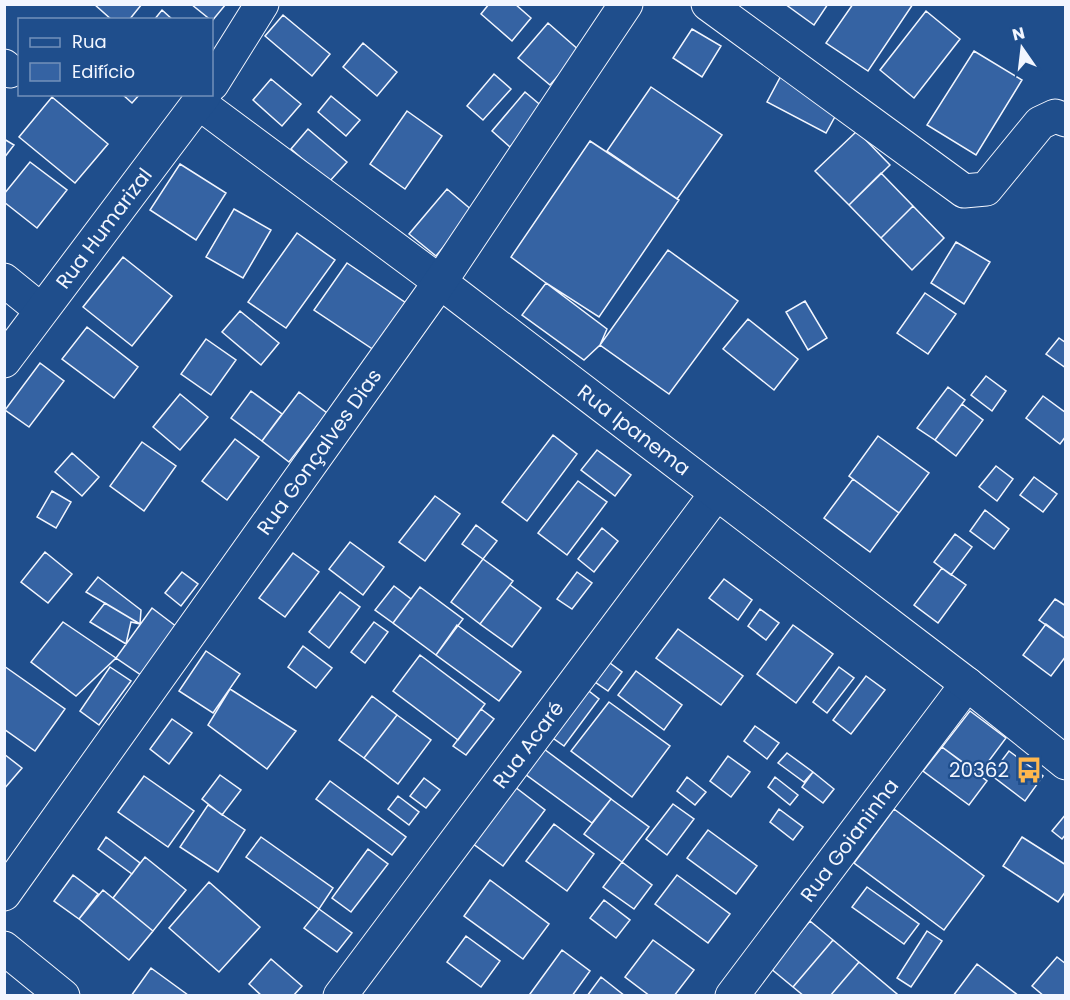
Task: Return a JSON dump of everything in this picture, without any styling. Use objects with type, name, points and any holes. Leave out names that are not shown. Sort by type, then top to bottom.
[{"type":"street","name":"Rua Humarizal","points":[[213,81],[262,4]]},
{"type":"street","name":"Rua Gonçalves Dias","points":[[4,894],[440,282],[626,4]]},
{"type":"street","points":[[708,4],[964,191],[986,189],[1040,123],[1055,116],[1065,120]]},
{"type":"street","name":"Rua Humarizal","points":[[4,361],[203,96]]},
{"type":"street","name":"Rua Ipanema","points":[[208,96],[440,282],[967,684],[1065,764]]},
{"type":"street","points":[[4,280],[41,310]]},
{"type":"street","name":"Rua Acaré","points":[[340,996],[716,494]]},
{"type":"street","name":"Rua Goianinha","points":[[732,996],[967,684]]},
{"type":"street","points":[[4,948],[63,996]]},
{"type":"building","points":[[94,4],[142,4],[131,18],[110,18]]},
{"type":"building","points":[[191,4],[226,4],[213,20]]},
{"type":"building","points":[[489,4],[515,4],[531,18],[512,41],[481,14]]},
{"type":"building","points":[[785,4],[828,4],[814,25]]},
{"type":"building","points":[[853,4],[913,4],[868,71],[826,43]]},
{"type":"building","points":[[162,10],[171,18],[156,18]]},
{"type":"building","points":[[926,11],[960,39],[914,98],[880,70]]},
{"type":"building","points":[[283,15],[330,54],[312,76],[265,36]]},
{"type":"building","points":[[548,23],[580,51],[550,85],[518,58]]},
{"type":"building","points":[[692,29],[721,46],[702,77],[673,58]]},
{"type":"building","points":[[363,43],[397,72],[377,96],[343,67]]},
{"type":"building","points":[[974,51],[1022,80],[976,155],[927,125]]},
{"type":"building","points":[[783,72],[843,102],[826,133],[767,102]]},
{"type":"building","points":[[494,74],[511,89],[483,120],[467,106]]},
{"type":"building","points":[[271,79],[301,104],[282,126],[253,100]]},
{"type":"building","points":[[651,87],[722,135],[677,199],[607,151]]},
{"type":"building","points":[[525,92],[544,108],[510,147],[492,131]]},
{"type":"building","points":[[124,96],[138,96],[132,103]]},
{"type":"building","points":[[331,96],[360,120],[346,136],[318,112]]},
{"type":"building","points":[[52,97],[108,144],[75,183],[19,137]]},
{"type":"building","points":[[407,111],[442,136],[405,189],[370,164]]},
{"type":"building","points":[[308,129],[347,162],[329,182],[291,149]]},
{"type":"building","points":[[857,131],[890,165],[849,205],[815,171]]},
{"type":"building","points":[[4,139],[14,145],[4,158]]},
{"type":"building","points":[[590,141],[679,200],[599,317],[511,257]]},
{"type":"building","points":[[30,162],[67,190],[37,228],[4,202],[4,194]]},
{"type":"building","points":[[180,164],[226,193],[196,240],[150,210]]},
{"type":"building","points":[[881,173],[913,206],[881,238],[849,205]]},
{"type":"building","points":[[447,189],[473,211],[436,256],[409,234]]},
{"type":"building","points":[[913,206],[944,238],[912,270],[881,238]]},
{"type":"building","points":[[234,209],[271,230],[243,278],[206,257]]},
{"type":"building","points":[[297,233],[335,260],[286,328],[248,302]]},
{"type":"building","points":[[956,242],[990,262],[964,304],[931,283]]},
{"type":"building","points":[[668,250],[738,301],[669,394],[600,345]]},
{"type":"building","points":[[123,257],[172,296],[132,346],[83,307]]},
{"type":"building","points":[[347,263],[409,305],[377,352],[314,310]]},
{"type":"building","points":[[546,283],[607,329],[600,345],[584,360],[522,315]]},
{"type":"building","points":[[925,293],[956,314],[928,354],[897,333]]},
{"type":"building","points":[[805,301],[827,338],[808,350],[786,312]]},
{"type":"building","points":[[240,311],[279,343],[261,365],[222,332]]},
{"type":"building","points":[[748,319],[798,359],[774,390],[723,349]]},
{"type":"building","points":[[87,327],[138,367],[114,398],[62,359]]},
{"type":"building","points":[[1059,338],[1066,343],[1066,368],[1046,354]]},
{"type":"building","points":[[206,339],[236,360],[211,395],[181,374]]},
{"type":"building","points":[[40,363],[64,381],[29,427],[5,410]]},
{"type":"building","points":[[986,376],[1006,391],[992,411],[971,395]]},
{"type":"building","points":[[948,387],[965,400],[935,440],[917,428]]},
{"type":"building","points":[[251,391],[282,414],[262,441],[231,418]]},
{"type":"building","points":[[299,392],[327,413],[289,462],[262,441]]},
{"type":"building","points":[[180,394],[208,417],[180,450],[153,427]]},
{"type":"building","points":[[1043,396],[1066,413],[1066,436],[1060,444],[1026,418]]},
{"type":"building","points":[[962,404],[983,420],[956,456],[935,440]]},
{"type":"building","points":[[553,435],[577,454],[527,521],[502,502]]},
{"type":"building","points":[[878,436],[929,473],[899,513],[849,476]]},
{"type":"building","points":[[235,439],[259,457],[227,500],[202,481]]},
{"type":"building","points":[[142,442],[176,466],[144,511],[110,486]]},
{"type":"building","points":[[597,450],[631,475],[615,496],[581,470]]},
{"type":"building","points":[[72,453],[99,477],[82,496],[55,472]]},
{"type":"building","points":[[996,466],[1013,479],[997,501],[979,487]]},
{"type":"building","points":[[1034,477],[1057,494],[1043,512],[1020,495]]},
{"type":"building","points":[[853,479],[899,513],[870,552],[824,518]]},
{"type":"building","points":[[578,481],[607,502],[567,555],[538,533]]},
{"type":"building","points":[[52,491],[71,502],[56,528],[37,517]]},
{"type":"building","points":[[435,496],[460,514],[425,561],[399,542]]},
{"type":"building","points":[[985,510],[1009,529],[994,549],[970,531]]},
{"type":"building","points":[[476,525],[497,541],[483,559],[462,544]]},
{"type":"building","points":[[602,528],[618,541],[594,572],[578,559]]},
{"type":"building","points":[[955,534],[972,547],[951,575],[934,562]]},
{"type":"building","points":[[350,542],[384,567],[363,595],[329,569]]},
{"type":"building","points":[[45,552],[72,574],[48,603],[21,582]]},
{"type":"building","points":[[293,553],[319,572],[285,617],[259,598]]},
{"type":"building","points":[[483,559],[513,581],[480,624],[451,602]]},
{"type":"building","points":[[942,568],[966,585],[938,623],[914,605]]},
{"type":"building","points":[[182,572],[198,584],[181,606],[165,593]]},
{"type":"building","points":[[577,572],[592,583],[572,609],[557,599]]},
{"type":"building","points":[[98,577],[141,610],[140,624],[86,592]]},
{"type":"building","points":[[724,579],[752,600],[738,620],[709,598]]},
{"type":"building","points":[[510,585],[541,608],[512,647],[480,624]]},
{"type":"building","points":[[394,586],[411,599],[393,623],[375,610]]},
{"type":"building","points":[[420,587],[463,619],[436,655],[393,623]]},
{"type":"building","points":[[340,592],[360,607],[329,648],[309,632]]},
{"type":"building","points":[[1055,599],[1066,606],[1066,639],[1039,620]]},
{"type":"building","points":[[105,603],[140,624],[131,622],[126,644],[90,622]]},
{"type":"building","points":[[152,608],[181,630],[141,675],[116,658]]},
{"type":"building","points":[[760,609],[779,623],[766,640],[748,626]]},
{"type":"building","points":[[63,622],[116,658],[76,696],[31,662]]},
{"type":"building","points":[[374,622],[388,632],[365,663],[351,652]]},
{"type":"building","points":[[1046,624],[1066,639],[1066,656],[1051,676],[1023,655]]},
{"type":"building","points":[[457,625],[521,672],[499,701],[436,655]]},
{"type":"building","points":[[793,625],[833,654],[796,703],[757,674]]},
{"type":"building","points":[[678,629],[743,676],[721,705],[656,658]]},
{"type":"building","points":[[303,646],[332,668],[316,688],[288,667]]},
{"type":"building","points":[[206,651],[240,674],[213,713],[179,691]]},
{"type":"building","points":[[420,655],[485,704],[458,740],[393,691]]},
{"type":"building","points":[[610,663],[622,672],[608,691],[595,682]]},
{"type":"building","points":[[4,666],[65,709],[35,751],[4,729]]},
{"type":"building","points":[[110,667],[131,681],[99,725],[80,711]]},
{"type":"building","points":[[839,667],[854,678],[827,713],[813,702]]},
{"type":"building","points":[[636,671],[682,705],[664,730],[618,695]]},
{"type":"building","points":[[866,676],[885,690],[851,734],[833,720]]},
{"type":"building","points":[[585,688],[599,699],[564,746],[550,736]]},
{"type":"building","points":[[230,689],[296,731],[267,769],[208,725]]},
{"type":"building","points":[[372,696],[397,715],[364,758],[339,740]]},
{"type":"building","points":[[609,702],[670,746],[632,797],[571,751]]},
{"type":"building","points":[[481,709],[494,719],[466,755],[453,746]]},
{"type":"building","points":[[970,711],[1006,738],[979,774],[942,747]]},
{"type":"building","points":[[397,715],[431,740],[398,784],[364,758]]},
{"type":"building","points":[[172,719],[192,733],[169,764],[150,749]]},
{"type":"building","points":[[755,726],[779,743],[767,759],[744,741]]},
{"type":"building","points":[[942,747],[987,781],[969,805],[923,771]]},
{"type":"building","points":[[544,749],[611,799],[592,823],[525,774]]},
{"type":"building","points":[[1009,751],[1043,776],[1025,801],[991,775]]},
{"type":"building","points":[[787,753],[813,772],[804,782],[778,763]]},
{"type":"building","points":[[4,754],[22,768],[4,789]]},
{"type":"building","points":[[728,756],[750,772],[731,797],[710,781]]},
{"type":"building","points":[[813,772],[834,789],[823,803],[802,787]]},
{"type":"building","points":[[220,775],[241,790],[222,815],[202,799]]},
{"type":"building","points":[[144,776],[194,811],[168,847],[118,812]]},
{"type":"building","points":[[687,777],[706,792],[695,805],[677,791]]},
{"type":"building","points":[[775,777],[798,795],[790,805],[768,787]]},
{"type":"building","points":[[424,778],[440,790],[426,808],[410,796]]},
{"type":"building","points":[[330,781],[406,837],[392,855],[316,799]]},
{"type":"building","points":[[515,787],[545,810],[503,866],[472,843]]},
{"type":"building","points":[[398,796],[419,812],[409,825],[388,809]]},
{"type":"building","points":[[611,799],[649,827],[622,862],[584,834]]},
{"type":"building","points":[[673,804],[694,819],[667,855],[646,839]]},
{"type":"building","points":[[208,805],[245,830],[218,872],[180,847]]},
{"type":"building","points":[[779,809],[803,827],[793,840],[770,822]]},
{"type":"building","points":[[894,809],[984,876],[944,930],[854,863]]},
{"type":"building","points":[[1066,814],[1066,834],[1062,839],[1052,831]]},
{"type":"building","points":[[554,824],[594,854],[567,891],[526,861]]},
{"type":"building","points":[[708,830],[757,866],[736,894],[687,858]]},
{"type":"building","points":[[106,837],[140,863],[132,874],[98,849]]},
{"type":"building","points":[[261,837],[333,888],[319,909],[246,857]]},
{"type":"building","points":[[1022,837],[1066,865],[1066,891],[1058,902],[1003,866]]},
{"type":"building","points":[[368,849],[388,864],[351,912],[332,898]]},
{"type":"building","points":[[145,857],[186,890],[153,931],[113,898]]},
{"type":"building","points":[[622,862],[652,885],[634,909],[603,887]]},
{"type":"building","points":[[73,875],[98,894],[79,919],[54,901]]},
{"type":"building","points":[[677,875],[730,914],[708,943],[655,904]]},
{"type":"building","points":[[490,880],[549,924],[523,959],[464,916]]},
{"type":"building","points":[[209,882],[260,927],[219,972],[169,928]]},
{"type":"building","points":[[867,887],[919,924],[904,944],[852,907]]},
{"type":"building","points":[[103,890],[153,931],[129,960],[79,919]]},
{"type":"building","points":[[604,900],[630,920],[616,938],[590,918]]},
{"type":"building","points":[[319,909],[352,933],[337,952],[304,928]]},
{"type":"building","points":[[810,921],[833,940],[793,987],[770,968]]},
{"type":"building","points":[[927,931],[942,941],[911,987],[897,978]]},
{"type":"building","points":[[466,936],[500,961],[481,987],[447,962]]},
{"type":"building","points":[[653,940],[694,970],[674,996],[650,996],[625,977]]},
{"type":"building","points":[[833,940],[859,962],[830,996],[804,996],[793,987]]},
{"type":"building","points":[[562,950],[590,971],[572,996],[532,996],[530,994]]},
{"type":"building","points":[[1057,957],[1066,964],[1066,996],[1044,996],[1032,986]]},
{"type":"building","points":[[271,959],[302,986],[293,996],[262,996],[249,984]]},
{"type":"building","points":[[859,962],[897,994],[896,996],[830,996]]},
{"type":"building","points":[[977,964],[1019,996],[953,996]]},
{"type":"building","points":[[151,968],[188,995],[131,996]]},
{"type":"building","points":[[601,977],[625,996],[587,996]]},
{"type":"place","name":"20362","points":[[1029,770]]}]
